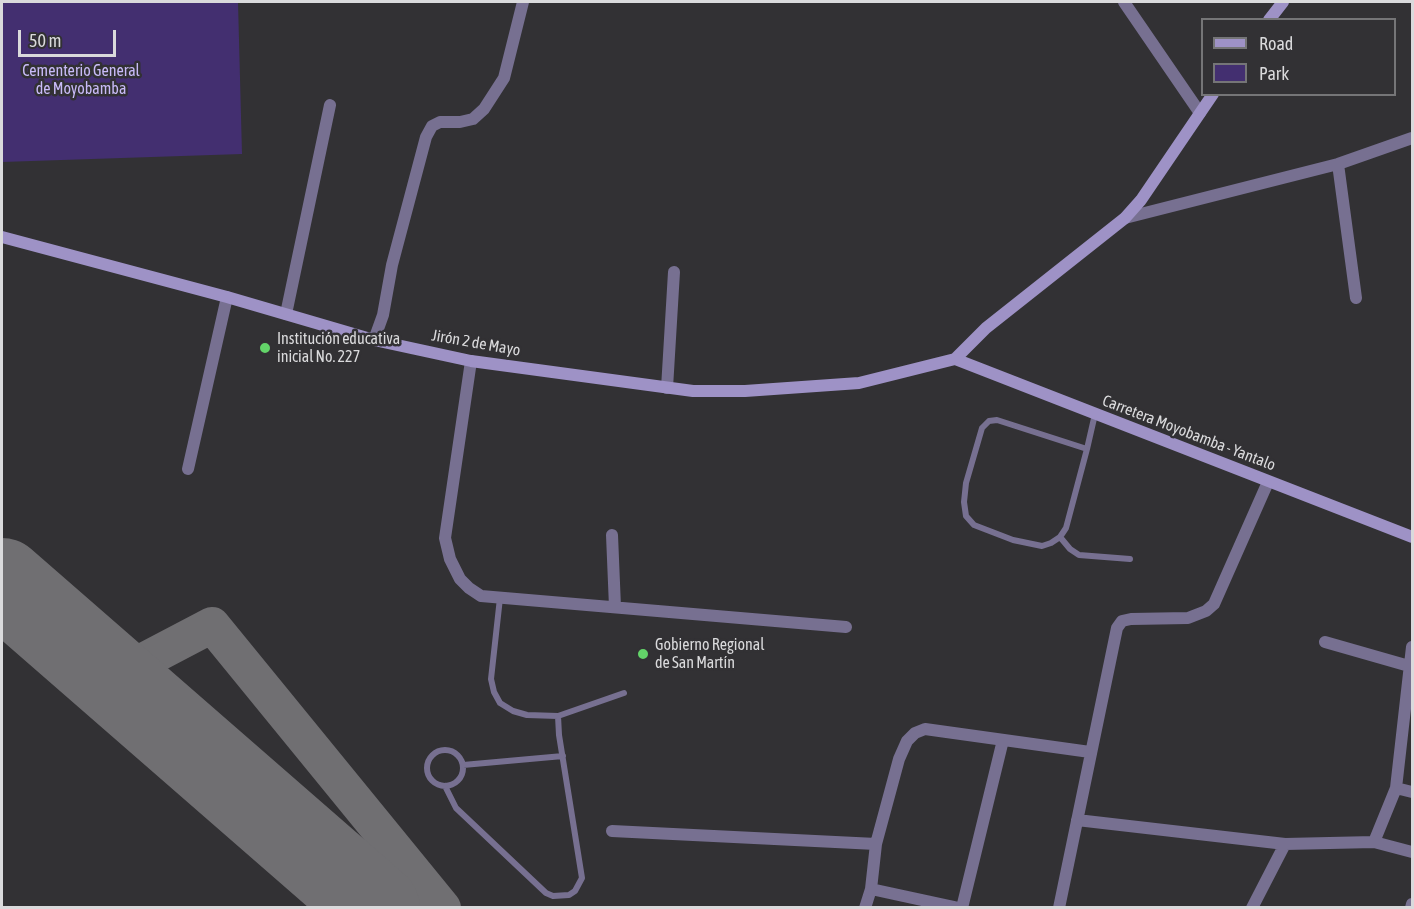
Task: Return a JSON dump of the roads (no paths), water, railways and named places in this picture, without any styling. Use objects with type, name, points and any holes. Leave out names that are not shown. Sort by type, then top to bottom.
[{"type":"main road","points":[[1271,18],[1283,2]]},
{"type":"main road","points":[[955,359],[986,328],[1125,218],[1141,200],[1212,96]]},
{"type":"main road","name":"Jirón 2 de Mayo","points":[[2,237],[227,297],[374,340],[471,361],[667,388],[693,391],[745,391],[859,383],[955,359]]},
{"type":"main road","name":"Carretera Moyobamba - Yantalo","points":[[955,359],[1413,537]]},
{"type":"street","points":[[374,340],[426,138],[432,126],[440,122],[460,122],[472,119],[484,109],[504,78],[523,2]]},
{"type":"street","points":[[1125,2],[1200,113]]},
{"type":"street","points":[[286,314],[330,105]]},
{"type":"street","points":[[1125,218],[1338,164],[1413,138]]},
{"type":"street","points":[[1338,164],[1356,298]]},
{"type":"street","points":[[667,388],[674,272]]},
{"type":"street","points":[[188,470],[227,297]]},
{"type":"street","points":[[471,361],[445,538],[450,559],[460,579],[469,588],[481,596],[846,627]]},
{"type":"street","points":[[1059,908],[1117,628],[1122,621],[1131,619],[1188,618],[1206,611],[1214,604],[1268,482]]},
{"type":"street","points":[[612,535],[615,607]]},
{"type":"street","points":[[1325,642],[1409,666]]},
{"type":"street","points":[[1374,842],[1396,788],[1413,647]]},
{"type":"street","points":[[865,908],[872,889],[876,844],[899,759],[907,741],[915,734],[925,729],[1090,752]]},
{"type":"street","points":[[872,889],[960,908],[1003,740]]},
{"type":"street","points":[[1396,788],[1413,792]]},
{"type":"street","points":[[1077,820],[1285,844],[1374,842],[1413,852]]},
{"type":"street","points":[[612,831],[876,844]]},
{"type":"street","points":[[1252,908],[1285,844]]},
{"type":"lane","points":[[1087,449],[997,420],[989,421],[982,428],[966,483],[964,502],[966,516],[974,525],[1013,540],[1041,546],[1060,537],[1066,528],[1087,449],[1095,414]]},
{"type":"lane","points":[[1060,537],[1070,549],[1079,555],[1130,559]]},
{"type":"lane","points":[[500,597],[490,679],[500,703],[513,711],[527,715],[558,716],[624,693]]},
{"type":"lane","points":[[446,786],[456,808],[546,893],[553,896],[569,895],[575,891],[582,878],[558,716]]},
{"type":"lane","points":[[438,752],[453,752],[463,765],[463,772],[459,780],[446,786],[432,780],[428,772],[431,757],[438,752]]},
{"type":"lane","points":[[463,765],[563,756]]},
{"type":"place","name":"Institución educativa inicial No. 227","points":[[265,348]]},
{"type":"place","name":"Gobierno Regional de San Martín","points":[[643,654]]},
{"type":"park label","name":"Cementerio General de Moyobamba","points":[[81,80]]}]
